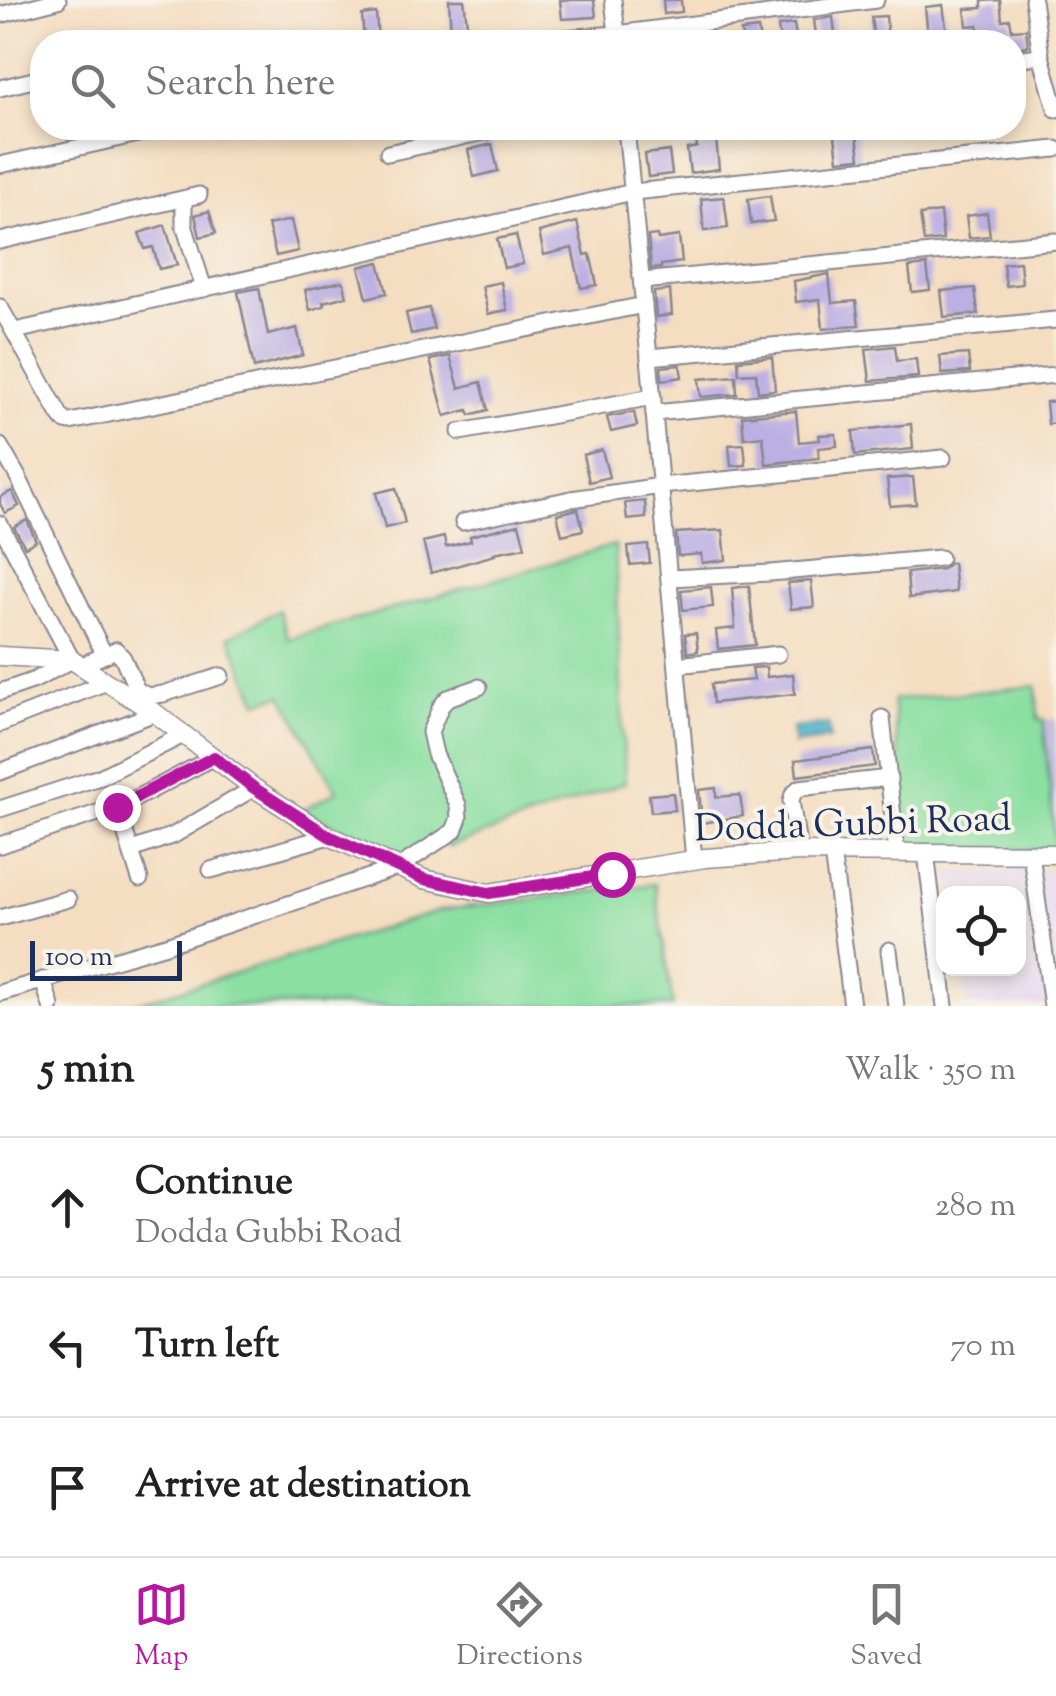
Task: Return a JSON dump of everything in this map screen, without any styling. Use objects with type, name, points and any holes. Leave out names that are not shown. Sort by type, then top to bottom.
[{"type":"main road","name":"Dodda Gubbi Road","points":[[0,656],[76,663],[155,712],[254,788],[329,836],[424,879],[489,893],[694,860],[799,852],[1056,854]]},
{"type":"street","points":[[0,14],[58,0]]},
{"type":"street","points":[[613,0],[616,30]]},
{"type":"street","points":[[672,30],[876,0]]},
{"type":"street","points":[[1033,0],[1056,109]]},
{"type":"street","points":[[1026,58],[1042,56]]},
{"type":"street","points":[[0,88],[30,81]]},
{"type":"street","points":[[0,164],[110,140]]},
{"type":"street","points":[[388,152],[446,140]]},
{"type":"street","points":[[627,140],[694,860]]},
{"type":"street","points":[[14,331],[633,192],[1056,150]]},
{"type":"street","points":[[0,241],[191,197],[184,225],[204,289]]},
{"type":"street","points":[[642,281],[1056,241]]},
{"type":"street","points":[[0,308],[60,415],[70,422],[644,305]]},
{"type":"street","points":[[649,356],[1056,320]]},
{"type":"street","points":[[460,432],[654,405],[1056,375]]},
{"type":"street","points":[[0,446],[104,654]]},
{"type":"street","points":[[464,522],[570,499],[661,486],[943,458]]},
{"type":"street","points":[[0,524],[76,663]]},
{"type":"street","points":[[669,578],[940,558]]},
{"type":"street","points":[[0,692],[116,650],[138,690],[148,696],[222,676]]},
{"type":"street","points":[[677,665],[778,654]]},
{"type":"street","points":[[0,724],[107,682]]},
{"type":"street","points":[[0,993],[166,945],[399,866],[454,832],[458,805],[434,754],[430,732],[448,698],[479,687]]},
{"type":"street","points":[[0,772],[155,712]]},
{"type":"street","points":[[882,718],[897,853]]},
{"type":"street","points":[[0,809],[100,777],[183,735]]},
{"type":"street","points":[[0,845],[117,807],[214,757]]},
{"type":"street","points":[[799,852],[791,801],[798,788],[889,778]]},
{"type":"street","points":[[132,850],[174,835],[254,788]]},
{"type":"street","points":[[117,807],[140,879]]},
{"type":"street","points":[[210,870],[329,836]]},
{"type":"street","points":[[832,852],[852,1006]]},
{"type":"street","points":[[926,853],[945,1006]]},
{"type":"street","points":[[1030,854],[1052,1006]]},
{"type":"street","points":[[0,918],[68,899]]},
{"type":"street","points":[[889,950],[896,1006]]},
{"type":"street","points":[[43,980],[51,1006]]},
{"type":"shaded area","points":[[1056,719],[1056,838],[1043,720]]},
{"type":"shaded area","points":[[948,871],[1056,871],[1056,1006],[967,1006],[963,976],[1026,976],[1026,886],[950,886]]},
{"type":"green space","points":[[615,545],[625,783],[449,847],[443,834],[402,858],[303,810],[337,791],[282,695],[258,702],[229,637],[279,610],[288,639]]},
{"type":"green space","points":[[1036,686],[1056,851],[907,846],[893,700]]},
{"type":"green space","points":[[655,884],[673,1006],[127,1006],[443,910]]},
{"type":"water","points":[[828,724],[830,739],[794,744],[792,728]]},
{"type":"building","points":[[449,0],[464,0],[468,30],[451,30]]},
{"type":"building","points":[[560,0],[594,0],[596,17],[562,19]]},
{"type":"building","points":[[663,0],[681,0],[682,12],[664,14]]},
{"type":"building","points":[[1000,0],[1002,20],[1010,19],[1012,30],[967,26],[965,9],[982,8],[982,1]]},
{"type":"building","points":[[943,5],[946,30],[927,30],[925,7]]},
{"type":"building","points":[[376,13],[377,30],[363,30],[362,15]]},
{"type":"building","points":[[886,16],[887,30],[873,30],[871,17]]},
{"type":"building","points":[[833,17],[835,30],[815,30],[814,20]]},
{"type":"building","points":[[794,24],[795,30],[778,30],[778,26]]},
{"type":"building","points":[[696,140],[716,140],[719,169],[690,173],[687,149],[697,147]]},
{"type":"building","points":[[836,140],[858,140],[860,158],[838,160]]},
{"type":"building","points":[[492,144],[498,171],[474,177],[468,150]]},
{"type":"building","points":[[669,151],[672,174],[648,177],[645,154]]},
{"type":"building","points":[[770,196],[774,221],[751,224],[748,199]]},
{"type":"building","points":[[724,197],[728,228],[704,231],[701,199]]},
{"type":"building","points":[[209,211],[216,233],[200,237],[195,215]]},
{"type":"building","points":[[940,212],[943,240],[924,242],[920,215]]},
{"type":"building","points":[[987,213],[990,236],[969,238],[966,216]]},
{"type":"building","points":[[291,220],[298,251],[276,256],[268,225]]},
{"type":"building","points":[[577,222],[597,285],[581,288],[572,248],[544,255],[539,232]]},
{"type":"building","points":[[165,225],[177,265],[159,269],[153,247],[145,249],[139,233]]},
{"type":"building","points":[[516,235],[523,264],[504,268],[497,239]]},
{"type":"building","points":[[657,235],[658,239],[679,236],[682,262],[651,269],[648,236]]},
{"type":"building","points":[[379,262],[387,293],[367,298],[359,267]]},
{"type":"building","points":[[1020,262],[1022,284],[1006,286],[1003,264]]},
{"type":"building","points":[[927,265],[930,290],[912,292],[909,267]]},
{"type":"building","points":[[829,274],[832,303],[856,301],[859,325],[823,329],[820,299],[796,302],[794,281]]},
{"type":"building","points":[[343,281],[347,296],[310,310],[305,290]]},
{"type":"building","points":[[501,282],[507,310],[488,314],[482,286]]},
{"type":"building","points":[[259,288],[268,335],[297,328],[303,355],[254,368],[238,292]]},
{"type":"building","points":[[975,288],[978,314],[944,317],[941,291]]},
{"type":"building","points":[[670,290],[672,315],[656,317],[654,292]]},
{"type":"building","points":[[429,308],[434,329],[411,334],[406,313]]},
{"type":"building","points":[[895,346],[897,361],[916,359],[918,377],[870,381],[866,349]]},
{"type":"building","points":[[968,354],[970,372],[942,374],[940,356]]},
{"type":"building","points":[[450,356],[459,388],[481,382],[488,410],[445,416],[430,360]]},
{"type":"building","points":[[772,357],[775,390],[758,392],[756,373],[739,374],[738,360]]},
{"type":"building","points":[[680,365],[682,377],[662,380],[661,367]]},
{"type":"building","points":[[736,376],[737,394],[701,397],[699,379]]},
{"type":"building","points":[[1056,401],[1056,423],[1048,424],[1046,402]]},
{"type":"building","points":[[796,411],[799,442],[836,434],[837,446],[818,448],[819,458],[766,464],[763,436],[744,438],[742,416]]},
{"type":"building","points":[[634,412],[637,426],[611,432],[607,417]]},
{"type":"building","points":[[911,424],[913,449],[855,455],[853,431]]},
{"type":"building","points":[[744,444],[746,465],[731,466],[729,445]]},
{"type":"building","points":[[602,450],[609,477],[589,482],[583,455]]},
{"type":"building","points":[[913,477],[916,504],[890,506],[887,479]]},
{"type":"building","points":[[396,488],[405,523],[385,528],[376,493]]},
{"type":"building","points":[[12,491],[19,506],[5,513],[0,497]]},
{"type":"building","points":[[645,501],[646,518],[627,520],[625,503]]},
{"type":"building","points":[[578,509],[583,530],[562,535],[557,514]]},
{"type":"building","points":[[27,520],[36,541],[25,547],[14,527]]},
{"type":"building","points":[[519,524],[525,547],[431,573],[423,542],[444,537],[446,547],[471,541],[470,536]]},
{"type":"building","points":[[723,530],[726,560],[702,563],[701,554],[678,556],[676,533]]},
{"type":"building","points":[[648,545],[650,563],[630,565],[628,547]]},
{"type":"building","points":[[950,563],[956,592],[909,598],[907,573],[942,569]]},
{"type":"building","points":[[811,581],[814,607],[791,609],[788,583]]},
{"type":"building","points":[[749,586],[755,645],[718,649],[716,630],[735,628],[732,588]]},
{"type":"building","points":[[711,587],[713,607],[683,610],[681,590]]},
{"type":"building","points":[[696,633],[698,651],[687,653],[685,634]]},
{"type":"building","points":[[766,667],[767,677],[793,674],[795,694],[713,703],[711,684],[754,680],[752,668]]},
{"type":"building","points":[[873,750],[875,766],[797,776],[795,760]]},
{"type":"building","points":[[716,788],[716,797],[740,795],[743,816],[702,823],[699,790]]},
{"type":"building","points":[[673,793],[675,810],[651,812],[649,795]]},
{"type":"route","points":[[117,807],[214,757],[329,836],[424,879],[489,893],[612,874]]}]
